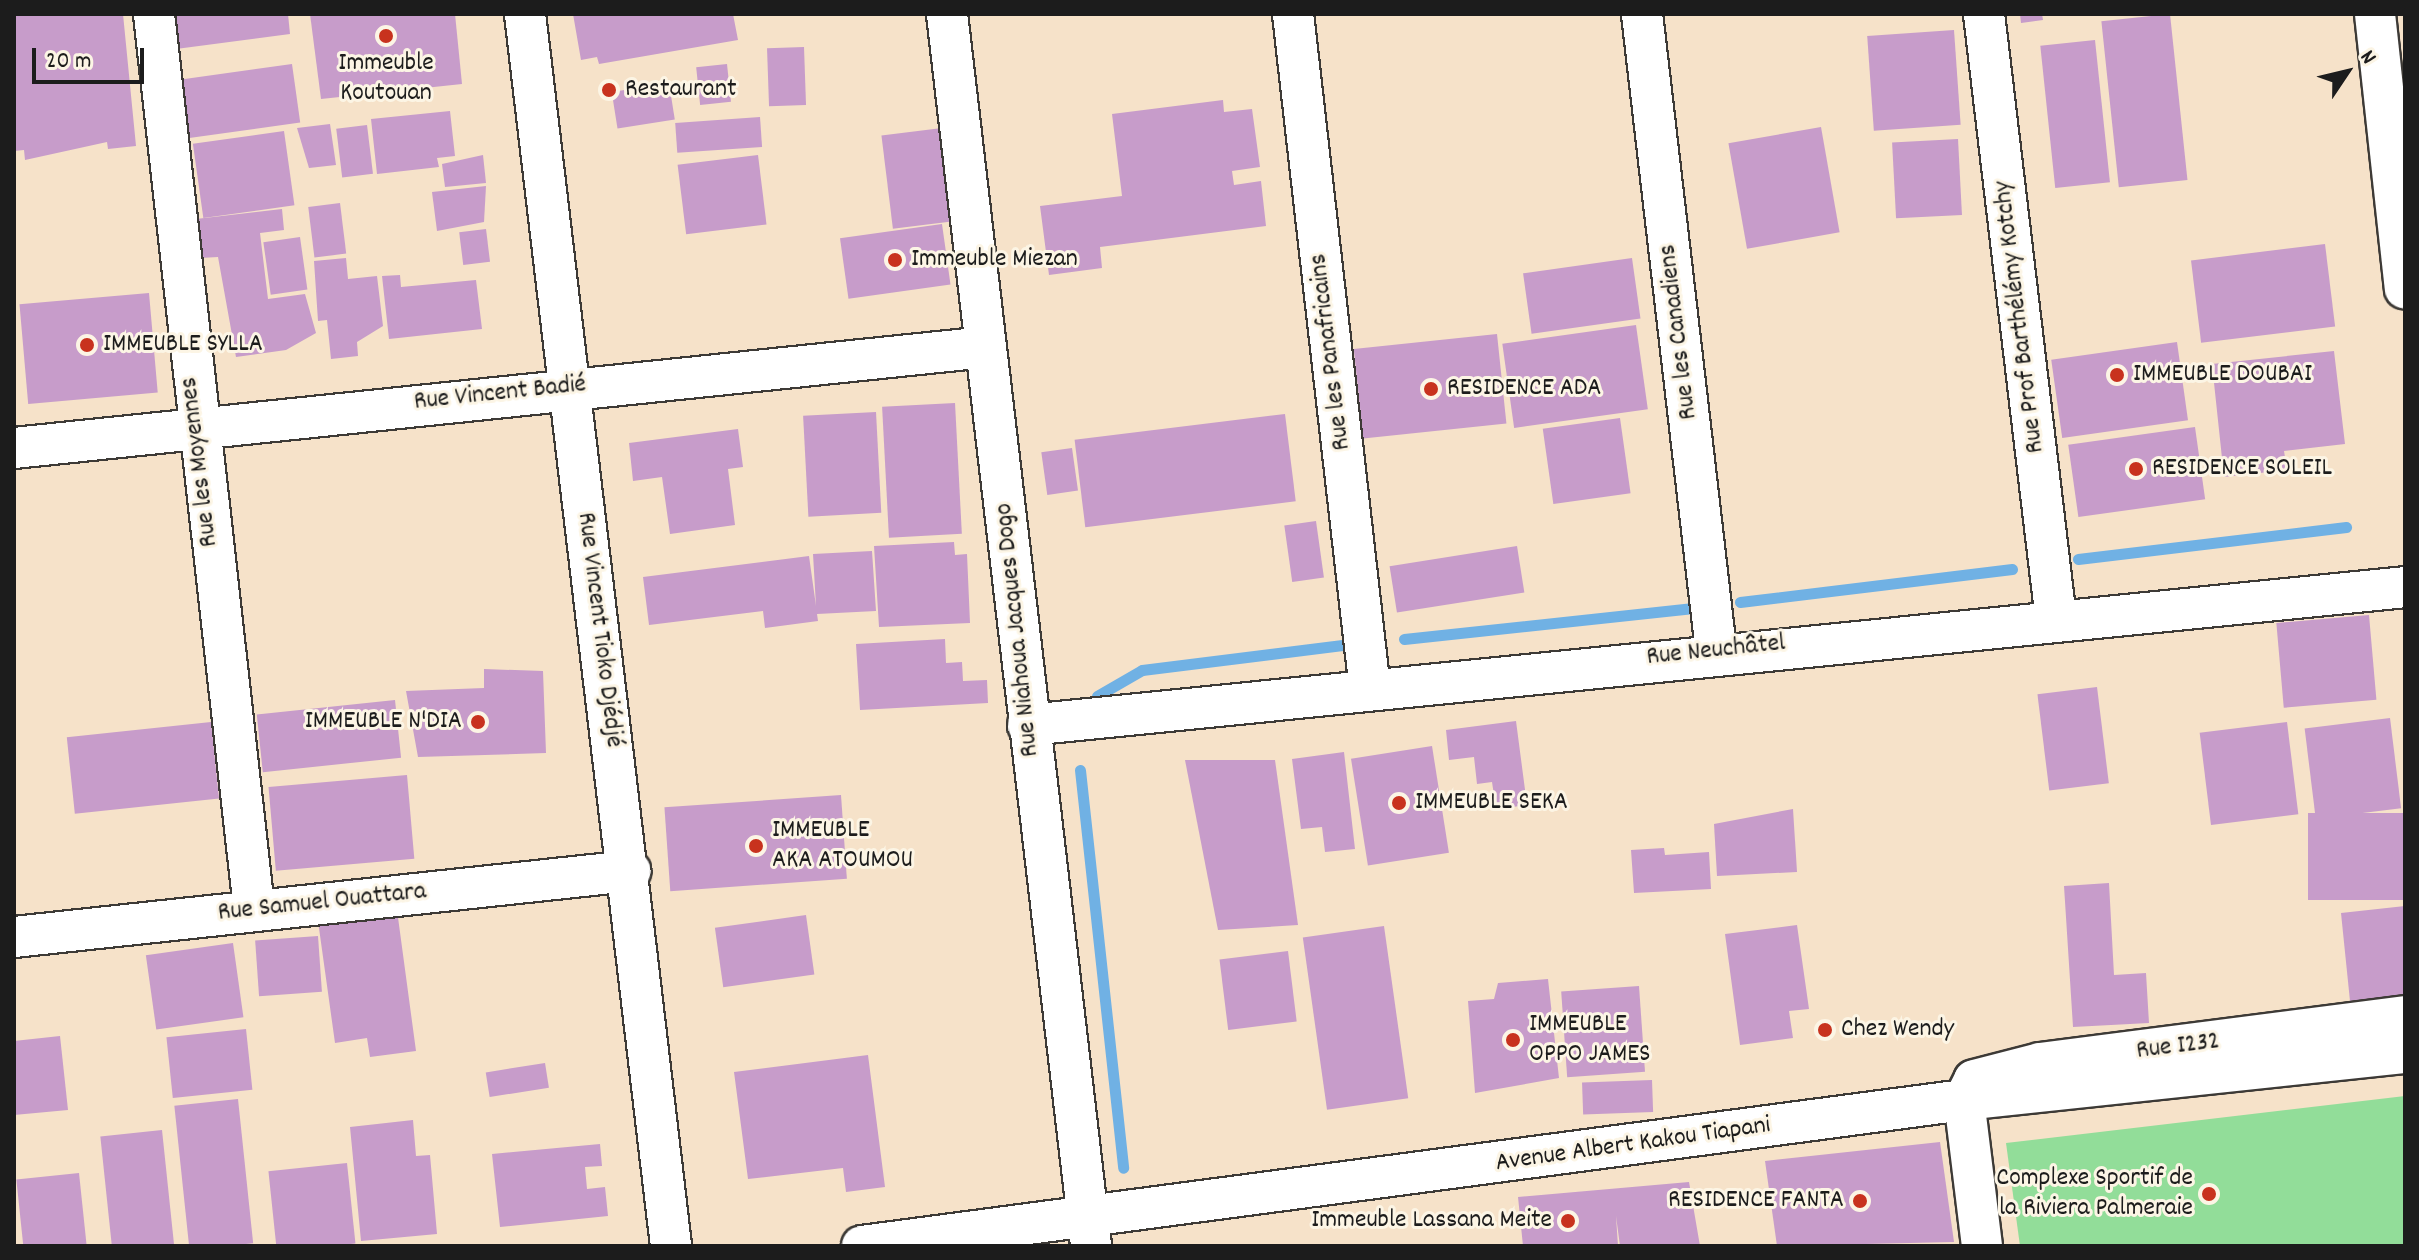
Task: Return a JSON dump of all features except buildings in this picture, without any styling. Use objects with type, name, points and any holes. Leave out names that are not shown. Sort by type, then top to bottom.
[{"type":"street","name":"Rue les Moyennes","points":[[154,14],[195,427],[254,909]]},
{"type":"street","name":"Rue Vincent Tioko Djédjé","points":[[525,14],[568,386],[630,871],[671,1246]]},
{"type":"street","name":"Rue Niahoua Jacques Dogo","points":[[947,14],[1090,1233]]},
{"type":"street","name":"Rue les Panafricains","points":[[1293,14],[1370,690]]},
{"type":"street","name":"Rue les Canadiens","points":[[1642,14],[1716,650]]},
{"type":"street","name":"Rue Prof Barthélémy Kotchy","points":[[1984,14],[2056,620]]},
{"type":"street","points":[[2375,14],[2403,240],[2405,288]]},
{"type":"street","name":"Rue Vincent Badié","points":[[14,448],[568,386],[986,347]]},
{"type":"street","name":"Rue Neuchâtel","points":[[1028,725],[1716,650],[2405,587]]},
{"type":"street","name":"Rue Samuel Ouattara","points":[[14,937],[630,871]]},
{"type":"street","name":"Rue I232","points":[[1964,1100],[1974,1080],[1993,1070],[2405,1016]]},
{"type":"street","name":"Avenue Albert Kakou Tiapani","points":[[862,1246],[1090,1233],[1964,1100],[2405,1053]]},
{"type":"street","points":[[1964,1100],[1982,1246]]},
{"type":"green space","name":"Complexe Sportif de la Riviera Palmeraie","points":[[2405,1096],[2405,1246],[2020,1246],[2006,1143]]},
{"type":"waterway","points":[[2078,559],[2346,527]]},
{"type":"waterway","points":[[1740,602],[2012,569]]},
{"type":"waterway","points":[[1404,639],[1693,608]]},
{"type":"waterway","points":[[1097,696],[1142,670],[1350,644]]},
{"type":"waterway","points":[[1080,770],[1123,1168]]},
{"type":"place","name":"Immeuble Koutouan","points":[[386,36]]},
{"type":"place","name":"Restaurant","points":[[609,90]]},
{"type":"place","name":"Immeuble Miezan","points":[[895,260]]},
{"type":"place","name":"IMMEUBLE SYLLA","points":[[87,345]]},
{"type":"place","name":"IMMEUBLE DOUBAI","points":[[2117,375]]},
{"type":"place","name":"RESIDENCE ADA","points":[[1431,389]]},
{"type":"place","name":"RESIDENCE SOLEIL","points":[[2136,469]]},
{"type":"place","name":"IMMEUBLE N'DIA","points":[[478,722]]},
{"type":"place","name":"IMMEUBLE SEKA","points":[[1399,803]]},
{"type":"place","name":"IMMEUBLE AKA ATOUMOU","points":[[756,846]]},
{"type":"place","name":"Chez Wendy","points":[[1825,1030]]},
{"type":"place","name":"IMMEUBLE OPPO JAMES","points":[[1513,1040]]},
{"type":"place","name":"Complexe Sportif de la Riviera Palmeraie","points":[[2209,1194]]},
{"type":"place","name":"RESIDENCE FANTA","points":[[1860,1201]]},
{"type":"place","name":"Immeuble Lassana Meite","points":[[1568,1221]]}]
